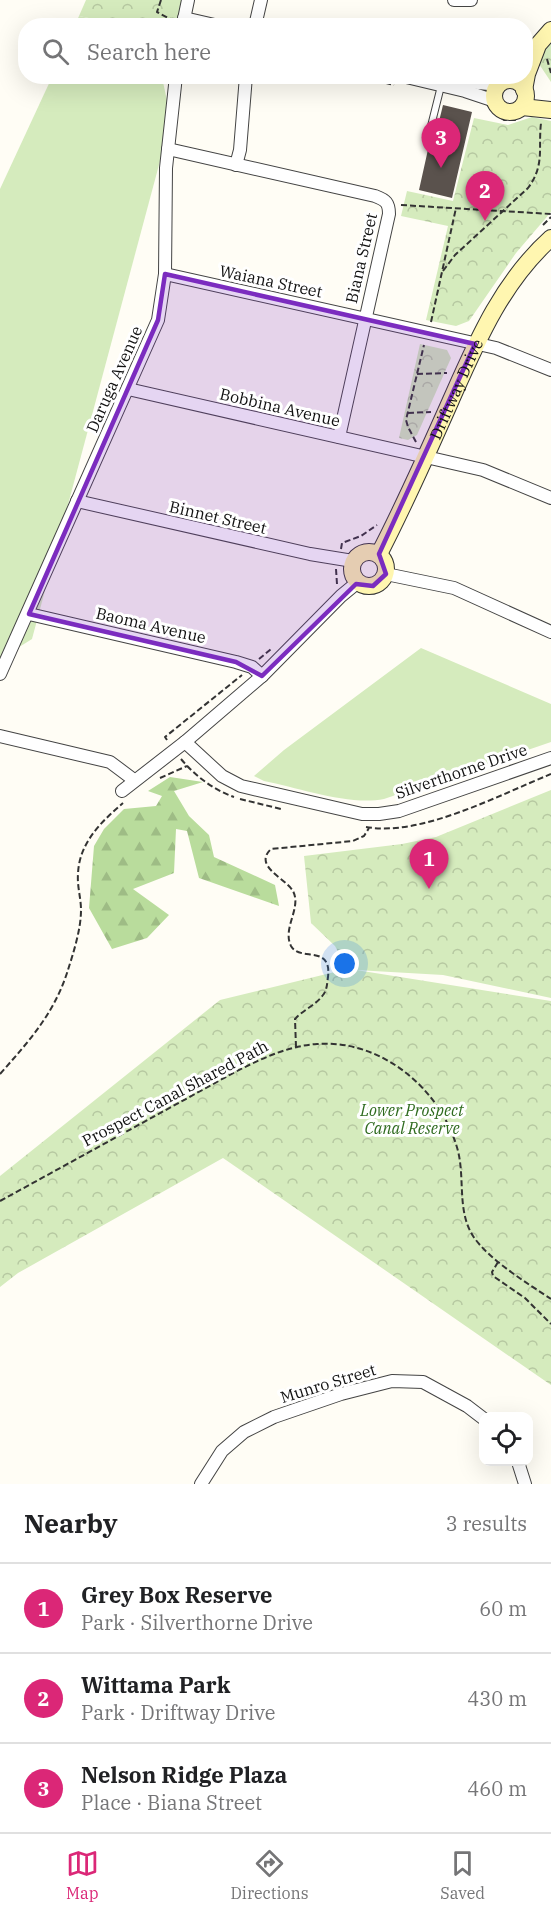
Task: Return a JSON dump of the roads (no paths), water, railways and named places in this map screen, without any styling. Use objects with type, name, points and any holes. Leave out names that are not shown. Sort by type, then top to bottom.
[{"type":"street","points":[[181,18],[188,0]]},
{"type":"street","points":[[257,18],[261,0]]},
{"type":"street","points":[[454,0],[471,0]]},
{"type":"street","points":[[536,54],[551,30]]},
{"type":"street","name":"Daruga Avenue","points":[[0,674],[158,320],[165,274],[166,168],[175,84]]},
{"type":"street","points":[[236,165],[240,150],[245,84]]},
{"type":"street","points":[[484,84],[501,86],[500,109],[509,112],[524,96],[526,84]]},
{"type":"street","points":[[517,84],[524,96],[546,114]]},
{"type":"street","points":[[524,96],[551,100]]},
{"type":"street","name":"Biana Street","points":[[168,149],[385,200],[388,214],[339,437]]},
{"type":"street","name":"Driftway Drive","points":[[379,554],[421,450],[476,344],[505,291],[539,249],[551,238]]},
{"type":"street","name":"Waiana Street","points":[[165,274],[476,344],[521,357],[551,370]]},
{"type":"street","name":"Bobbina Avenue","points":[[128,388],[339,437],[421,450],[499,475],[551,498]]},
{"type":"street","name":"Binnet Street","points":[[77,501],[310,554],[353,561]]},
{"type":"street","points":[[366,551],[379,554],[386,567],[386,574],[373,586],[362,585],[353,576],[351,569],[353,561],[366,551]]},
{"type":"street","points":[[386,574],[454,588],[551,632]]},
{"type":"street","points":[[123,796],[134,780],[185,742],[262,676],[341,596],[358,582]]},
{"type":"street","name":"Baoma Avenue","points":[[28,614],[236,662],[252,667],[262,676]]},
{"type":"street","points":[[0,736],[110,762],[134,780]]},
{"type":"street","name":"Silverthorne Drive","points":[[185,742],[222,776],[241,786],[362,814],[399,811],[551,759]]},
{"type":"street","name":"Munro Street","points":[[201,1484],[222,1451],[244,1432],[274,1417],[341,1394],[392,1381],[423,1382],[467,1406],[479,1416]]},
{"type":"street","points":[[520,1466],[525,1484]]},
{"type":"lane","points":[[428,138],[440,84]]},
{"type":"place","name":"Nelson Ridge Plaza","points":[[441,168]]},
{"type":"place","name":"Wittama Park","points":[[485,221]]},
{"type":"place","name":"Grey Box Reserve","points":[[429,889]]},
{"type":"park label","name":"Lower Prospect Canal Reserve","points":[[412,1119]]}]
